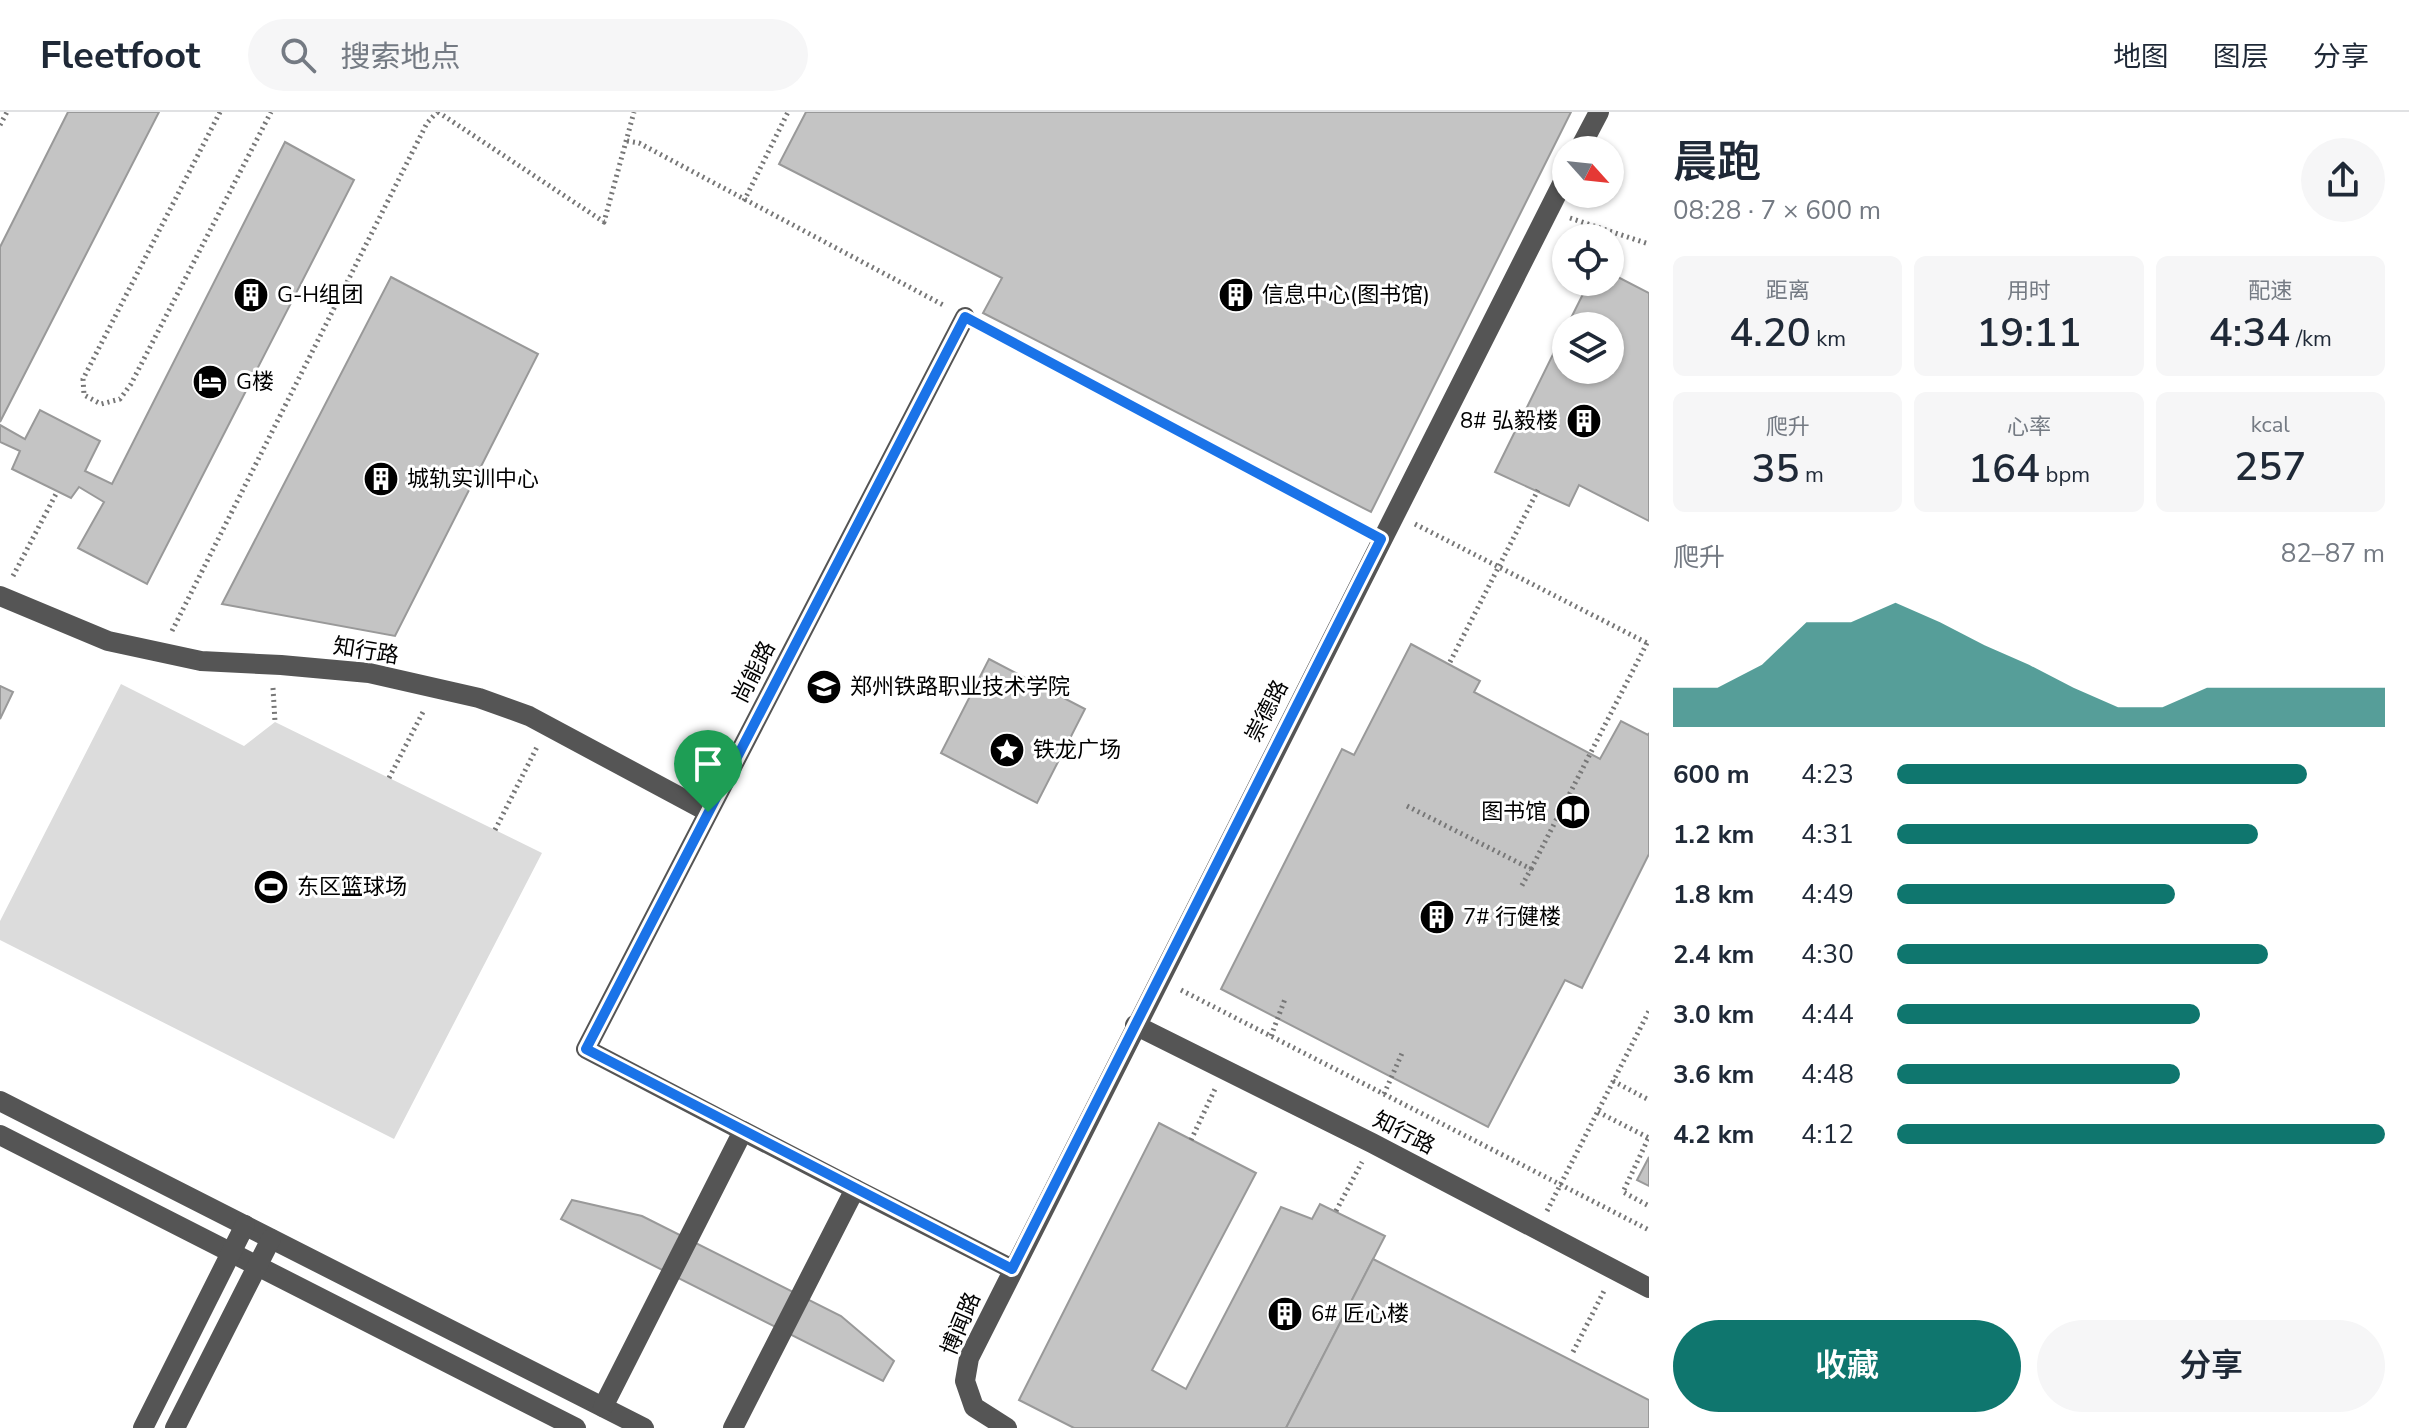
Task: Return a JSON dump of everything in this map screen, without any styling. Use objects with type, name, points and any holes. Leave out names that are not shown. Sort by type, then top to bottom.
[{"type":"street","points":[[1586,136],[1599,112]]},
{"type":"street","name":"崇德路","points":[[1012,1269],[1552,203]]},
{"type":"street","name":"尚能路","points":[[743,1131],[586,1049],[965,317]]},
{"type":"street","name":"知行路","points":[[1,596],[108,641],[161,653],[201,661],[369,673],[479,698],[529,716],[708,812]]},
{"type":"street","name":"知行路","points":[[1135,1025],[1372,1143],[1649,1288]]},
{"type":"street","points":[[0,1101],[644,1428]]},
{"type":"street","points":[[603,1407],[743,1131],[1012,1269]]},
{"type":"street","points":[[0,1135],[576,1428]]},
{"type":"street","points":[[733,1428],[855,1189]]},
{"type":"street","points":[[143,1428],[245,1225]]},
{"type":"street","points":[[175,1428],[271,1239]]},
{"type":"street","name":"博闻路","points":[[1007,1428],[974,1407],[965,1381],[969,1358],[1012,1269]]},
{"type":"path","points":[[0,125],[7,112]]},
{"type":"path","points":[[220,112],[83,379],[84,395],[101,404],[120,399],[131,384],[271,112]]},
{"type":"path","points":[[161,653],[427,123],[438,112],[604,222],[634,112]]},
{"type":"path","points":[[744,201],[788,112]]},
{"type":"path","points":[[627,141],[639,143],[1381,539]]},
{"type":"path","points":[[1548,211],[1649,244]]},
{"type":"path","points":[[1450,662],[1538,490]]},
{"type":"path","points":[[1,596],[57,492]]},
{"type":"path","points":[[1394,513],[1648,643],[1520,889]]},
{"type":"path","points":[[275,722],[273,685],[281,665]]},
{"type":"path","points":[[389,778],[436,688]]},
{"type":"path","points":[[495,830],[548,726]]},
{"type":"path","points":[[1407,806],[1531,869]]},
{"type":"path","points":[[1159,979],[1649,1230]]},
{"type":"path","points":[[1271,1036],[1285,999]]},
{"type":"path","points":[[1538,1230],[1649,1011]]},
{"type":"path","points":[[1384,1094],[1403,1051]]},
{"type":"path","points":[[1191,1140],[1224,1070]]},
{"type":"path","points":[[1613,1081],[1649,1100]]},
{"type":"path","points":[[1598,1112],[1649,1138],[1623,1192],[1649,1206]]},
{"type":"path","points":[[1336,1211],[1372,1143]]},
{"type":"path","points":[[1573,1352],[1614,1270]]},
{"type":"shaded area","name":"东区篮球场","points":[[121,684],[244,746],[275,722],[542,853],[394,1139],[0,940],[0,921]]},
{"type":"building","points":[[68,112],[159,112],[0,422],[0,247]]},
{"type":"building","name":"信息中心(图书馆)","points":[[806,112],[1571,112],[1559,136],[1552,136],[1552,150],[1371,512],[983,313],[1002,278],[779,164]]},
{"type":"building","name":"G-H组团","points":[[285,142],[354,180],[147,584],[78,548],[104,502],[79,487],[71,498],[12,469],[20,451],[0,442],[0,425],[25,439],[40,410],[100,441],[85,471],[112,484]]},
{"type":"building","name":"城轨实训中心","points":[[391,277],[538,354],[395,636],[222,604]]},
{"type":"building","name":"8# 弘毅楼","points":[[1624,280],[1649,293],[1649,521],[1579,485],[1569,506],[1495,472],[1552,356],[1552,384],[1624,384],[1624,312],[1574,312],[1582,296],[1624,296]]},
{"type":"building","name":"7# 行健楼","points":[[1411,644],[1480,681],[1474,692],[1600,759],[1621,721],[1649,733],[1649,854],[1582,988],[1565,980],[1488,1127],[1221,989],[1342,749],[1354,755]]},
{"type":"building","points":[[989,659],[1085,709],[1037,803],[941,753]]},
{"type":"building","points":[[0,686],[13,692],[0,719]]},
{"type":"building","name":"6# 匠心楼","points":[[1159,1123],[1256,1173],[1152,1370],[1186,1389],[1281,1207],[1312,1219],[1320,1204],[1385,1236],[1286,1428],[1074,1428],[1019,1400]]},
{"type":"building","points":[[1649,1157],[1649,1186],[1637,1180]]},
{"type":"building","points":[[572,1200],[642,1216],[841,1316],[894,1361],[883,1381],[561,1219]]},
{"type":"building","points":[[1373,1259],[1649,1400],[1649,1428],[1286,1428]]},
{"type":"place","name":"G-H组团","points":[[251,295]]},
{"type":"place","name":"信息中心(图书馆)","points":[[1236,295]]},
{"type":"place","name":"G楼","points":[[210,382]]},
{"type":"place","name":"8# 弘毅楼","points":[[1584,421]]},
{"type":"place","name":"城轨实训中心","points":[[381,479]]},
{"type":"place","name":"郑州铁路职业技术学院","points":[[824,687]]},
{"type":"place","name":"铁龙广场","points":[[1007,750]]},
{"type":"place","name":"图书馆","points":[[1573,812]]},
{"type":"place","name":"东区篮球场","points":[[271,887]]},
{"type":"place","name":"7# 行健楼","points":[[1437,917]]},
{"type":"place","name":"6# 匠心楼","points":[[1285,1314]]},
{"type":"route","points":[[965,317],[1381,539],[1012,1269],[586,1049],[708,812],[965,317]]}]
